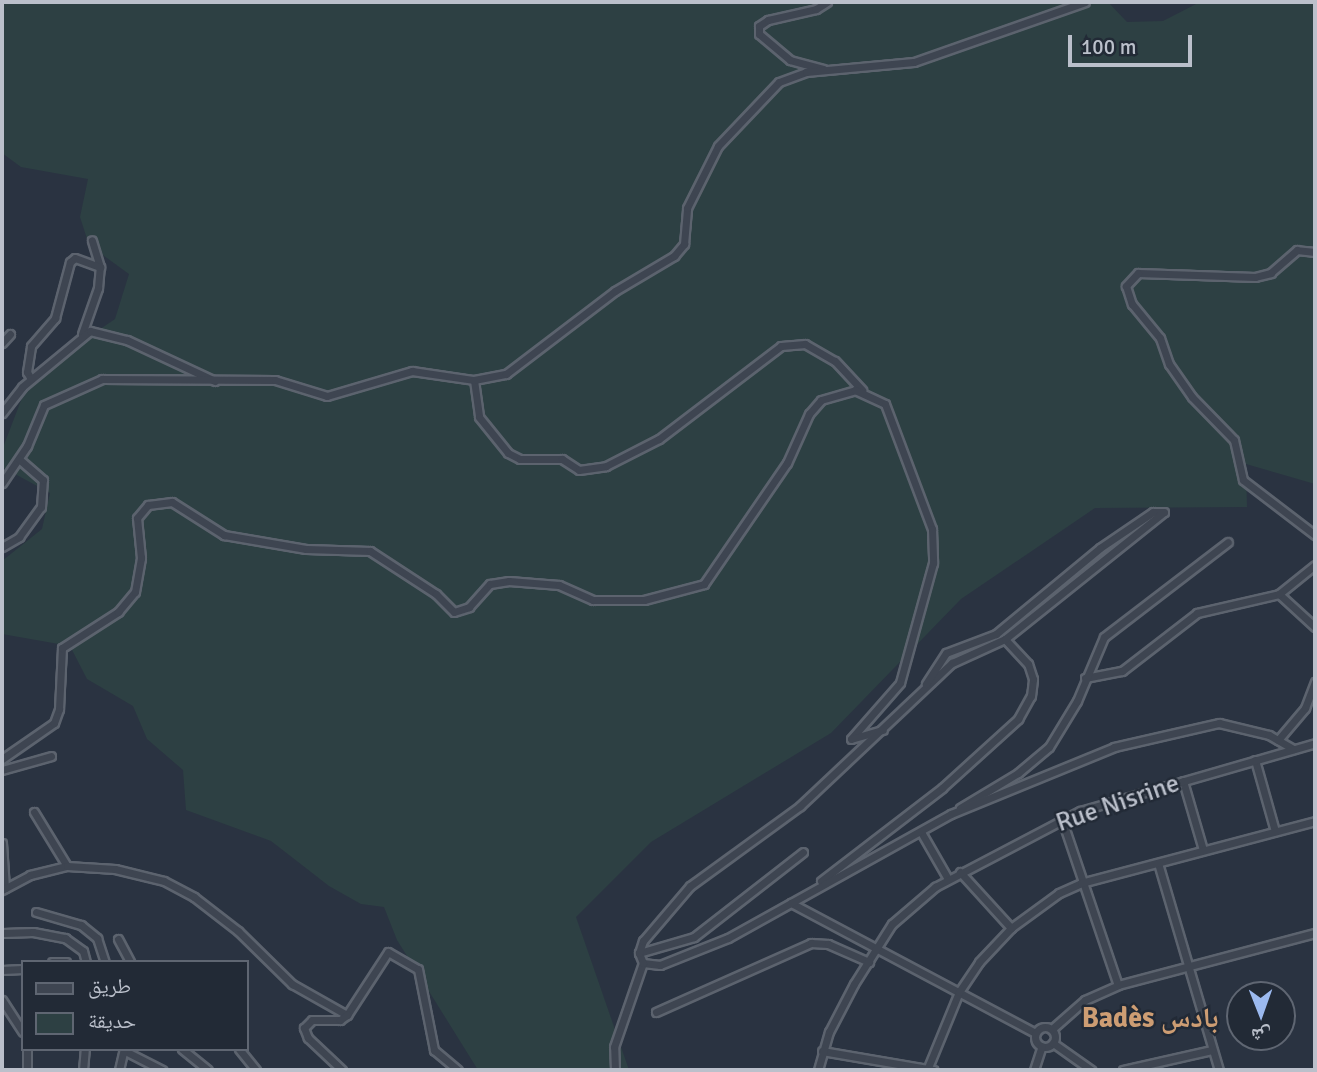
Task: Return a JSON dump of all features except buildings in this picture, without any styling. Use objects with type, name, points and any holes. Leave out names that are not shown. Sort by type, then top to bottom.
[{"type":"street","points":[[827,2],[816,9],[768,20],[759,26],[758,34],[790,60],[827,71]]},
{"type":"street","points":[[2,483],[19,458],[44,405],[102,379],[158,376],[219,383],[275,380],[327,396],[412,371],[474,380],[506,374],[615,291],[674,256],[684,244],[687,208],[718,146],[779,82],[827,71],[914,62],[1085,2]]},
{"type":"street","points":[[82,334],[100,267],[92,240]]},
{"type":"street","points":[[1315,252],[1297,250],[1271,273],[1255,277],[1138,274],[1125,286],[1192,397],[1234,440],[1243,480],[1315,535]]},
{"type":"street","points":[[31,379],[27,359],[31,346],[55,318],[70,262],[75,258],[100,267]]},
{"type":"street","points":[[2,413],[31,379],[82,334],[90,331],[127,340],[219,383]]},
{"type":"street","points":[[2,343],[10,334]]},
{"type":"street","points":[[474,380],[479,416],[508,453],[520,459],[562,459],[579,470],[606,466],[659,439],[781,346],[805,344],[835,361],[862,390],[886,404],[932,529],[933,563],[900,683],[851,739],[883,730]]},
{"type":"street","points":[[2,759],[54,723],[59,709],[60,651],[118,612],[135,592],[141,558],[137,518],[148,505],[172,502],[224,535],[306,549],[370,551],[436,594],[454,612],[468,607],[490,584],[509,581],[559,585],[593,600],[644,600],[704,584],[787,463],[808,414],[821,400],[839,391],[862,390]]},
{"type":"street","points":[[2,547],[19,537],[41,507],[43,480],[19,458]]},
{"type":"street","points":[[615,1070],[614,1047],[643,963],[639,953],[643,941],[690,886],[800,806],[883,730],[926,684],[961,657],[1005,639],[1164,512],[1153,512],[1100,548],[996,634],[946,653],[926,684]]},
{"type":"street","points":[[804,894],[921,832],[1018,774],[1049,747],[1085,678],[1096,648],[1110,631],[1228,542]]},
{"type":"street","points":[[1085,678],[1122,671],[1197,613],[1279,594],[1315,565]]},
{"type":"street","points":[[1279,594],[1315,627]]},
{"type":"street","points":[[643,963],[660,965],[728,938],[791,903],[942,788],[1018,719],[1031,696],[1033,679],[1028,664],[1005,639]]},
{"type":"street","points":[[1278,740],[1305,708],[1315,682]]},
{"type":"street","points":[[951,814],[1114,747],[1183,728],[1233,725],[1278,740],[1293,749]]},
{"type":"street","name":"Rue Nisrine","points":[[818,1070],[822,1051],[840,1006],[892,924],[948,879],[1062,820],[1315,743]]},
{"type":"street","points":[[2,770],[51,756]]},
{"type":"street","points":[[1255,760],[1275,831]]},
{"type":"street","points":[[1183,782],[1203,850]]},
{"type":"street","points":[[34,813],[67,866]]},
{"type":"street","points":[[1062,820],[1118,985]]},
{"type":"street","points":[[822,1051],[929,1070],[959,992],[1011,928],[1059,893],[1082,883],[1315,821]]},
{"type":"street","points":[[921,832],[948,879]]},
{"type":"street","points":[[2,843],[3,889],[30,874],[67,866],[115,869],[164,881],[194,897],[238,931],[292,984],[347,1015]]},
{"type":"street","points":[[639,953],[694,937],[803,852]]},
{"type":"street","points":[[1158,863],[1219,1070]]},
{"type":"street","points":[[961,873],[1011,928]]},
{"type":"street","points":[[791,903],[876,952],[1036,1033],[1042,1046],[1034,1070]]},
{"type":"street","points":[[37,912],[81,925],[97,938],[104,960]]},
{"type":"street","points":[[3,933],[33,932],[65,937],[83,951],[85,960]]},
{"type":"street","points":[[1036,1033],[1041,1028],[1052,1029],[1085,1000],[1118,985],[1189,970],[1315,933]]},
{"type":"street","points":[[118,939],[130,960]]},
{"type":"street","points":[[656,1012],[811,943],[828,944],[869,962]]},
{"type":"street","points":[[342,1070],[308,1038],[304,1028],[312,1020],[340,1020],[347,1015],[388,951],[411,962],[424,981],[427,1028],[435,1050],[458,1070]]},
{"type":"street","points":[[2,970],[21,969]]},
{"type":"street","points":[[2,1000],[21,1029]]},
{"type":"street","points":[[1052,1029],[1053,1043]]},
{"type":"street","points":[[1042,1046],[1053,1043]]},
{"type":"street","points":[[1053,1043],[1091,1070]]},
{"type":"street","points":[[1123,1070],[1212,1049]]},
{"type":"street","points":[[27,1051],[27,1070]]},
{"type":"street","points":[[83,1070],[85,1051]]},
{"type":"street","points":[[119,1070],[125,1051]]},
{"type":"street","points":[[127,1051],[162,1070]]},
{"type":"street","points":[[184,1051],[208,1070]]},
{"type":"street","points":[[241,1051],[256,1070]]},
{"type":"street","points":[[866,1070],[868,1059]]},
{"type":"green space","points":[[2,2],[1108,2],[1127,22],[1163,21],[1200,2],[1315,2],[1315,484],[1246,464],[1247,507],[1095,508],[961,599],[831,733],[651,842],[576,917],[629,1070],[478,1070],[397,940],[384,907],[361,904],[329,886],[271,841],[186,810],[183,770],[147,739],[133,706],[87,679],[70,646],[2,634],[2,561],[42,529],[50,493],[2,467],[2,450],[30,377],[115,319],[129,274],[89,245],[80,217],[88,179],[21,167],[2,153]]},
{"type":"district","name":"Badès بادس","points":[[1150,1018]]}]
